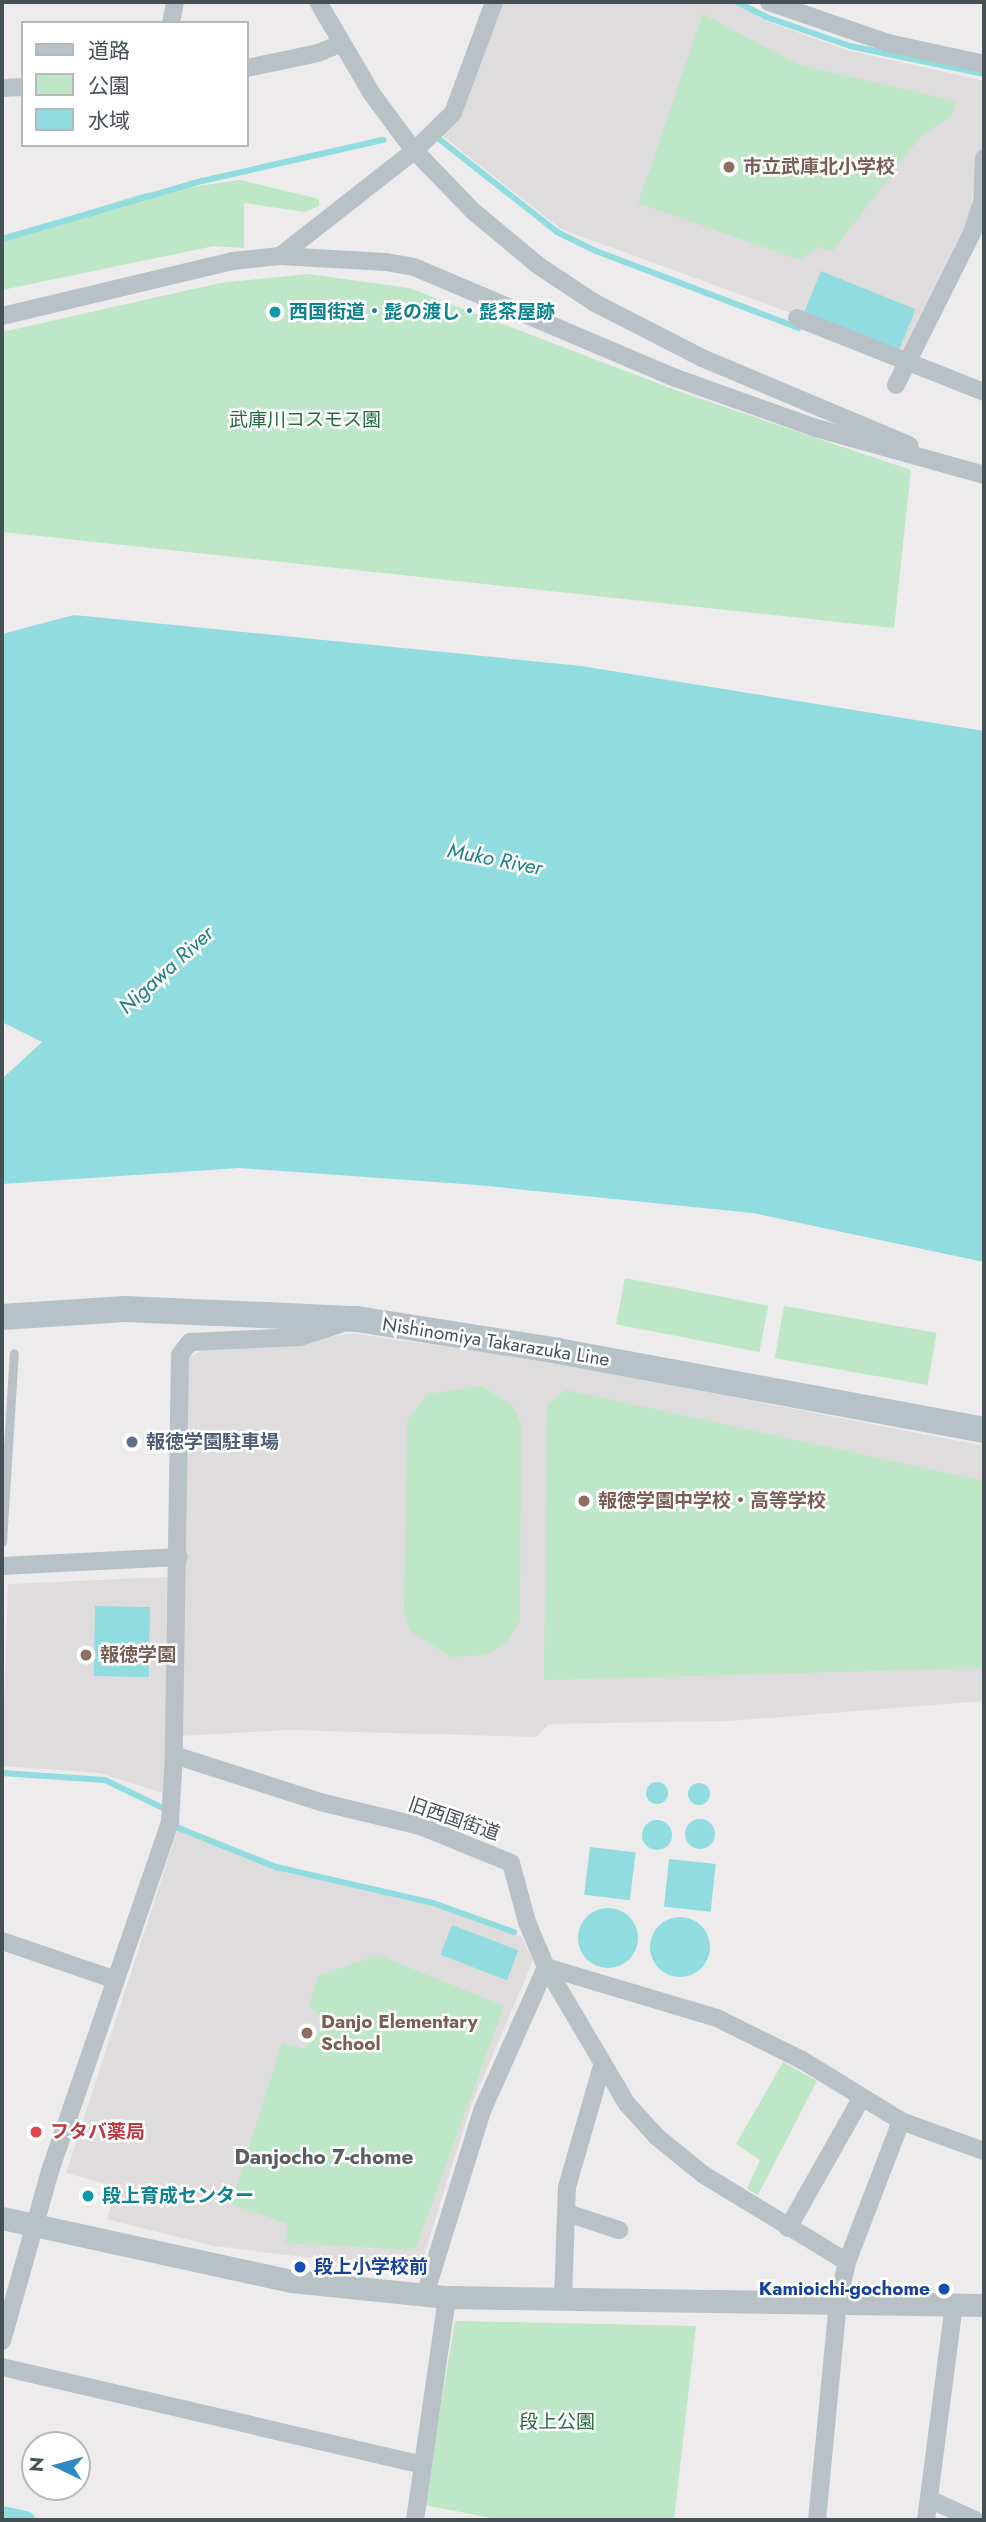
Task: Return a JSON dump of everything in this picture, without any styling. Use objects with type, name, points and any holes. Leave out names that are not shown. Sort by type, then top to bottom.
[{"type":"main road","name":"Nishinomiya Takarazuka Line","points":[[2,1317],[125,1309],[357,1319],[558,1351],[984,1430]]},
{"type":"street","points":[[171,21],[175,2]]},
{"type":"street","points":[[318,2],[340,44],[415,150],[474,212],[539,266],[595,303],[702,358],[879,431],[951,466]]},
{"type":"street","points":[[280,256],[415,150],[453,113],[494,2]]},
{"type":"street","points":[[769,2],[888,43],[984,64]]},
{"type":"street","points":[[248,68],[318,53],[340,44]]},
{"type":"street","points":[[2,88],[21,87]]},
{"type":"street","points":[[896,385],[972,233],[982,203],[984,158]]},
{"type":"street","points":[[2,317],[233,261],[280,256],[414,267],[676,378],[816,428],[984,475]]},
{"type":"street","points":[[797,318],[906,363],[984,391]]},
{"type":"street","points":[[2,2340],[51,2168],[170,1822],[179,1557],[180,1355],[190,1342],[300,1337],[357,1319]]},
{"type":"street","points":[[2,1566],[179,1557]]},
{"type":"street","name":"旧西国街道","points":[[174,1755],[320,1802],[420,1826],[512,1863],[527,1922],[546,1967],[602,2066],[657,2137],[704,2175],[847,2262]]},
{"type":"street","points":[[2,1944],[116,1980]]},
{"type":"street","points":[[415,2520],[436,2296],[482,2111],[546,1967],[717,2018],[901,2121],[984,2151]]},
{"type":"street","points":[[563,2299],[567,2187],[602,2066]]},
{"type":"street","points":[[789,2228],[862,2097]]},
{"type":"street","points":[[817,2520],[838,2302],[847,2262],[901,2121]]},
{"type":"street","points":[[566,2213],[619,2230]]},
{"type":"street","points":[[2,2218],[278,2278],[436,2296],[984,2305]]},
{"type":"street","points":[[926,2520],[954,2304]]},
{"type":"street","points":[[2,2367],[422,2465]]},
{"type":"street","points":[[929,2499],[975,2520]]},
{"type":"lane","points":[[2,1542],[14,1353]]},
{"type":"shaded area","name":"市立武庫北小学校","points":[[498,2],[734,2],[766,21],[847,50],[984,81],[984,140],[972,196],[973,228],[906,355],[561,229],[440,134]]},
{"type":"shaded area","name":"報徳学園中学校・高等学校","points":[[350,1333],[558,1363],[984,1446],[984,1701],[729,1721],[549,1724],[536,1737],[288,1730],[181,1736],[187,1359],[205,1349],[296,1345]]},
{"type":"shaded area","name":"報徳学園","points":[[167,1577],[165,1794],[100,1773],[2,1766],[8,1584]]},
{"type":"shaded area","name":"Danjo Elementary School","points":[[179,1825],[278,1871],[431,1905],[522,1937],[533,1961],[471,2105],[419,2271],[214,2246],[107,2219],[116,2187],[66,2173]]},
{"type":"green space","points":[[703,14],[799,65],[956,101],[952,115],[921,136],[832,252],[817,247],[800,260],[638,203]]},
{"type":"green space","points":[[241,180],[319,199],[319,206],[305,212],[244,203],[244,248],[214,246],[2,290],[2,238],[141,194]]},
{"type":"green space","name":"武庫川コスモス園","points":[[308,274],[409,288],[683,393],[911,470],[894,628],[2,532],[2,332],[220,283]]},
{"type":"green space","points":[[625,1278],[768,1306],[759,1352],[616,1324]]},
{"type":"green space","points":[[784,1306],[937,1333],[927,1385],[775,1358]]},
{"type":"green space","points":[[482,1386],[512,1405],[521,1423],[520,1621],[506,1643],[486,1655],[451,1657],[410,1631],[404,1610],[407,1421],[427,1394]]},
{"type":"green space","points":[[566,1390],[984,1481],[984,1668],[544,1680],[547,1405]]},
{"type":"green space","points":[[378,1955],[504,2006],[415,2250],[285,2243],[288,2224],[231,2204],[282,2043],[304,2049],[328,2024],[309,2006],[318,1976]]},
{"type":"green space","points":[[783,2062],[817,2081],[758,2195],[747,2189],[760,2160],[736,2144]]},
{"type":"green space","name":"段上公園","points":[[455,2321],[696,2326],[674,2520],[502,2520],[424,2505]]},
{"type":"water","points":[[821,271],[916,309],[899,351],[804,313]]},
{"type":"water","points":[[74,615],[581,666],[984,731],[984,1262],[753,1213],[477,1185],[239,1168],[2,1184],[2,1079],[42,1042],[2,1022],[2,634]]},
{"type":"water","points":[[95,1606],[150,1607],[149,1677],[94,1676]]},
{"type":"water","points":[[657,1782],[667,1789],[668,1793],[661,1803],[657,1804],[647,1797],[646,1793],[653,1783]]},
{"type":"water","points":[[699,1783],[707,1786],[710,1794],[707,1802],[699,1805],[691,1802],[688,1794],[691,1786]]},
{"type":"water","points":[[700,1819],[711,1823],[715,1834],[711,1845],[700,1849],[689,1845],[685,1834],[689,1823]]},
{"type":"water","points":[[657,1820],[668,1824],[672,1835],[668,1846],[657,1850],[646,1846],[642,1835],[646,1824]]},
{"type":"water","points":[[590,1847],[636,1853],[630,1900],[584,1895]]},
{"type":"water","points":[[669,1859],[716,1864],[711,1912],[664,1907]]},
{"type":"water","points":[[608,1908],[629,1917],[638,1938],[629,1959],[608,1968],[587,1959],[578,1938],[587,1917]]},
{"type":"water","points":[[680,1917],[701,1926],[710,1947],[701,1968],[680,1977],[659,1968],[650,1947],[659,1926]]},
{"type":"water","points":[[452,1925],[518,1950],[507,1980],[441,1955]]},
{"type":"waterway","points":[[737,2],[766,17],[850,46],[984,74]]},
{"type":"waterway","points":[[439,139],[557,232],[596,251],[799,328]]},
{"type":"waterway","points":[[2,239],[202,181],[383,140]]},
{"type":"waterway","points":[[2,1773],[105,1780],[163,1808]]},
{"type":"waterway","points":[[176,1827],[276,1867],[433,1903],[514,1932]]},
{"type":"waterway","points":[[2,2515],[25,2520]]},
{"type":"place","name":"市立武庫北小学校","points":[[729,167]]},
{"type":"place","name":"西国街道・髭の渡し・髭茶屋跡","points":[[275,312]]},
{"type":"place","name":"報徳学園駐車場","points":[[132,1442]]},
{"type":"place","name":"報徳学園中学校・高等学校","points":[[584,1501]]},
{"type":"place","name":"報徳学園","points":[[86,1655]]},
{"type":"place","name":"Danjo Elementary School","points":[[307,2033]]},
{"type":"place","name":"フタバ薬局","points":[[36,2132]]},
{"type":"place","name":"段上育成センター","points":[[88,2196]]},
{"type":"place","name":"段上小学校前","points":[[300,2267]]},
{"type":"place","name":"Kamioichi-gochome","points":[[944,2289]]},
{"type":"district","name":"Danjocho 7-chome","points":[[324,2157]]},
{"type":"water label","name":"Muko River","points":[[495,859]]},
{"type":"water label","name":"Nigawa River","points":[[166,970]]}]
